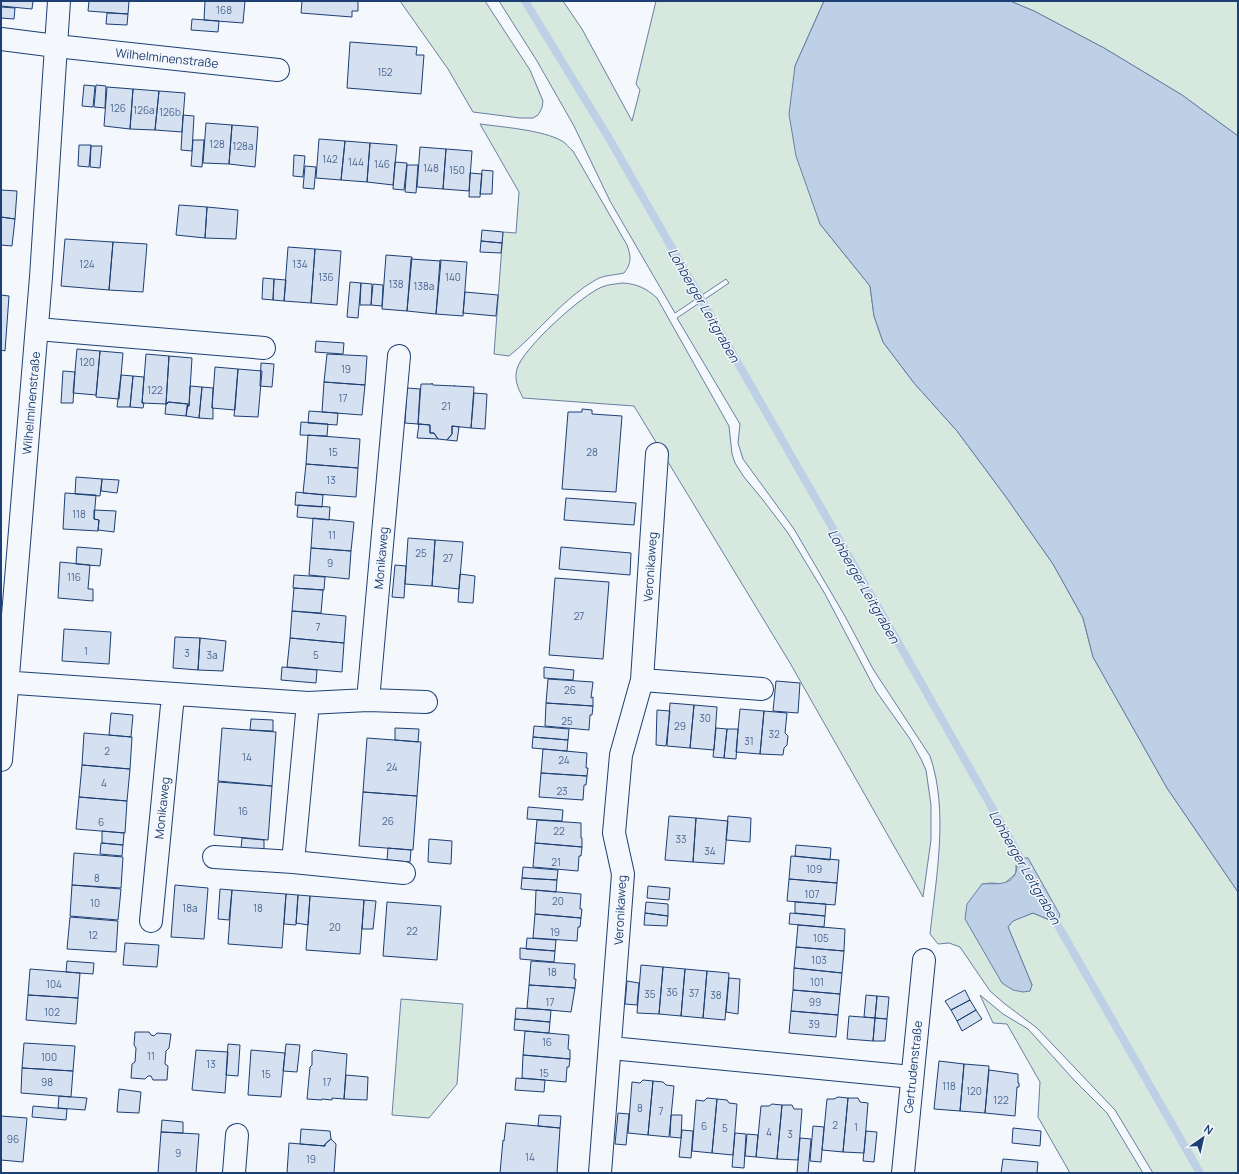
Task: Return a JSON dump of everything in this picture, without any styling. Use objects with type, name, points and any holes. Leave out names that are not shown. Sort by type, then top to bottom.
[{"type":"street","name":"Wilhelminenstraße","points":[[1,760],[4,683],[37,329],[59,1]]},
{"type":"street","name":"Wilhelminenstraße","points":[[1,40],[278,70]]},
{"type":"street","points":[[37,329],[264,348]]},
{"type":"street","name":"Monikaweg","points":[[368,700],[399,356]]},
{"type":"street","name":"Veronikaweg","points":[[600,1173],[623,874],[614,833],[621,755],[642,680],[657,454]]},
{"type":"street","points":[[642,680],[762,689]]},
{"type":"street","points":[[4,683],[308,703],[368,700],[426,702]]},
{"type":"street","name":"Monikaweg","points":[[151,921],[173,694]]},
{"type":"street","points":[[293,862],[308,703]]},
{"type":"street","points":[[214,857],[293,862],[404,874]]},
{"type":"street","name":"Gertrudenstraße","points":[[903,1173],[924,960]]},
{"type":"street","points":[[610,1048],[912,1077]]},
{"type":"street","points":[[234,1173],[237,1135]]},
{"type":"shaded area","points":[[400,1],[485,1],[530,70],[543,101],[542,108],[538,115],[533,118],[520,118],[473,112],[448,69]]},
{"type":"shaded area","points":[[499,1],[563,1],[582,29],[632,121],[640,90],[636,84],[656,1],[824,1],[795,66],[820,224],[870,286],[874,316],[883,342],[914,383],[957,431],[1053,564],[1083,618],[1093,657],[1167,788],[1238,892],[1238,1173],[1153,1173],[1115,1110],[1037,1028],[990,991],[960,947],[949,943],[938,944],[930,934],[938,868],[940,822],[936,777],[930,756],[873,669],[846,618],[794,529],[743,459],[738,443],[740,424],[677,318],[729,283],[726,279],[675,313],[610,201],[574,126],[537,61]],"holes":[[[1016,865],[1049,920],[1033,913],[1012,921],[1008,927],[1032,985],[982,884],[1004,884],[1016,873]]]},
{"type":"shaded area","points":[[1010,1],[1238,1],[1238,136],[1182,95],[1104,48],[1034,11]]},
{"type":"shaded area","points":[[480,124],[544,134],[565,143],[573,151],[627,245],[630,256],[630,263],[624,273],[597,279],[585,287],[562,305],[531,337],[509,356],[494,354],[503,232],[516,233],[519,192]]},
{"type":"shaded area","points":[[623,283],[633,284],[650,292],[657,298],[729,426],[732,454],[735,463],[744,477],[788,533],[825,594],[876,691],[910,739],[921,759],[926,770],[931,805],[931,840],[923,897],[790,663],[634,406],[523,398],[521,394],[516,380],[517,369],[521,360],[541,336],[581,300],[593,292],[605,286]]},
{"type":"shaded area","points":[[980,995],[1003,1014],[1028,1029],[1074,1080],[1107,1113],[1143,1173],[1070,1173],[1038,1117],[1040,1082],[1007,1024],[993,1023]]},
{"type":"shaded area","points":[[401,999],[463,1004],[457,1084],[429,1118],[392,1115]]},
{"type":"water","points":[[824,1],[1010,1],[1034,11],[1104,48],[1182,95],[1238,136],[1238,892],[1167,788],[1093,657],[1083,618],[1053,564],[957,431],[914,383],[883,342],[874,316],[870,286],[820,224],[796,156],[789,114],[795,66]]},
{"type":"water","points":[[1019,857],[1028,858],[1060,915],[1057,923],[1033,913],[1013,921],[1008,927],[1032,985],[1030,991],[1023,992],[1013,990],[1002,983],[965,919],[967,904],[982,884],[1002,883],[1010,880],[1014,877],[1016,872]]},
{"type":"building","points":[[1,1],[33,1],[32,9],[1,6]]},
{"type":"building","points":[[89,1],[129,1],[128,14],[88,11]]},
{"type":"building","points":[[205,1],[245,1],[243,23],[204,20]]},
{"type":"building","points":[[302,1],[358,1],[358,11],[352,11],[352,17],[301,13]]},
{"type":"building","points":[[1,7],[15,8],[14,19],[1,18]]},
{"type":"building","points":[[107,13],[128,14],[127,25],[106,24]]},
{"type":"building","points":[[192,19],[219,21],[218,32],[191,30]]},
{"type":"building","points":[[350,42],[417,47],[416,55],[424,55],[421,94],[347,88]]},
{"type":"building","points":[[84,85],[95,86],[93,107],[82,106]]},
{"type":"building","points":[[96,85],[106,86],[105,108],[94,107]]},
{"type":"building","points":[[107,87],[133,89],[130,129],[104,126]]},
{"type":"building","points":[[133,89],[159,91],[155,130],[130,129]]},
{"type":"building","points":[[159,91],[185,93],[182,132],[155,130]]},
{"type":"building","points":[[183,115],[194,116],[192,151],[181,150]]},
{"type":"building","points":[[206,123],[232,125],[229,164],[203,163]]},
{"type":"building","points":[[232,125],[258,127],[255,167],[229,164]]},
{"type":"building","points":[[319,139],[345,141],[341,180],[316,178]]},
{"type":"building","points":[[193,140],[204,140],[202,167],[191,166]]},
{"type":"building","points":[[345,141],[370,143],[367,182],[341,180]]},
{"type":"building","points":[[370,143],[397,145],[393,185],[367,182]]},
{"type":"building","points":[[79,145],[91,145],[89,167],[78,166]]},
{"type":"building","points":[[91,146],[102,146],[100,168],[90,167]]},
{"type":"building","points":[[420,147],[446,149],[443,189],[417,187]]},
{"type":"building","points":[[446,149],[472,151],[469,191],[443,189]]},
{"type":"building","points":[[294,155],[305,156],[303,177],[293,176]]},
{"type":"building","points":[[395,162],[407,163],[404,190],[393,189]]},
{"type":"building","points":[[407,165],[418,165],[416,193],[405,192]]},
{"type":"building","points":[[305,166],[316,167],[314,189],[303,188]]},
{"type":"building","points":[[482,170],[493,171],[492,194],[480,194]]},
{"type":"building","points":[[470,173],[482,174],[480,197],[469,197]]},
{"type":"building","points":[[1,190],[17,191],[15,219],[1,217]]},
{"type":"building","points":[[179,205],[207,207],[205,238],[176,235]]},
{"type":"building","points":[[207,207],[238,210],[236,239],[205,238]]},
{"type":"building","points":[[1,217],[15,219],[12,246],[1,245]]},
{"type":"building","points":[[482,230],[503,232],[502,243],[481,241]]},
{"type":"building","points":[[65,239],[113,242],[109,290],[61,286]]},
{"type":"building","points":[[481,241],[502,243],[501,253],[480,252]]},
{"type":"building","points":[[113,242],[147,244],[143,292],[109,290]]},
{"type":"building","points":[[288,247],[315,249],[311,303],[284,301]]},
{"type":"building","points":[[315,249],[341,251],[337,305],[311,303]]},
{"type":"building","points":[[386,255],[412,257],[407,311],[382,309]]},
{"type":"building","points":[[411,259],[441,261],[436,314],[407,311]]},
{"type":"building","points":[[440,260],[467,262],[463,316],[436,314]]},
{"type":"building","points":[[263,278],[274,279],[273,300],[262,299]]},
{"type":"building","points":[[274,279],[286,280],[284,301],[273,300]]},
{"type":"building","points":[[350,282],[361,283],[358,318],[347,317]]},
{"type":"building","points":[[361,283],[372,284],[371,305],[360,305]]},
{"type":"building","points":[[373,284],[383,285],[382,306],[371,305]]},
{"type":"building","points":[[465,292],[498,295],[496,316],[463,313]]},
{"type":"building","points":[[1,295],[9,296],[5,351],[1,350]]},
{"type":"building","points":[[316,341],[344,343],[343,354],[315,352]]},
{"type":"building","points":[[77,349],[100,351],[96,395],[73,393]]},
{"type":"building","points":[[100,351],[123,353],[119,399],[96,397]]},
{"type":"building","points":[[146,354],[169,356],[166,404],[142,403]]},
{"type":"building","points":[[327,354],[367,356],[365,385],[324,382]]},
{"type":"building","points":[[169,356],[192,358],[189,406],[187,406],[188,404],[168,402],[166,404]]},
{"type":"building","points":[[261,363],[274,364],[272,387],[260,386]]},
{"type":"building","points":[[215,367],[238,369],[235,410],[212,408]]},
{"type":"building","points":[[238,369],[262,371],[258,417],[234,416]]},
{"type":"building","points":[[63,371],[75,372],[73,403],[61,403]]},
{"type":"building","points":[[121,375],[133,376],[130,407],[117,407]]},
{"type":"building","points":[[133,376],[144,377],[143,408],[130,407]]},
{"type":"building","points":[[324,382],[365,385],[362,415],[322,412]]},
{"type":"building","points":[[432,383],[433,385],[474,387],[471,428],[452,426],[452,434],[447,440],[438,439],[434,433],[430,433],[430,425],[418,425],[421,384]]},
{"type":"building","points":[[190,386],[202,387],[199,418],[186,416],[187,406],[189,406]]},
{"type":"building","points":[[202,387],[213,388],[213,419],[199,418]]},
{"type":"building","points":[[407,388],[420,389],[418,424],[405,423]]},
{"type":"building","points":[[474,393],[487,394],[485,429],[471,428]]},
{"type":"building","points":[[168,402],[188,404],[186,416],[165,414],[166,404]]},
{"type":"building","points":[[582,409],[592,410],[592,414],[622,416],[616,492],[562,489],[568,412],[582,412]]},
{"type":"building","points":[[309,411],[338,413],[337,425],[308,423]]},
{"type":"building","points":[[301,422],[328,424],[327,436],[300,435]]},
{"type":"building","points":[[419,424],[430,425],[430,433],[434,433],[438,439],[417,438]]},
{"type":"building","points":[[452,426],[459,427],[457,441],[447,440],[452,434]]},
{"type":"building","points":[[308,435],[360,439],[358,468],[306,464]]},
{"type":"building","points":[[306,464],[358,468],[356,497],[303,493]]},
{"type":"building","points":[[76,477],[102,479],[100,496],[75,494]]},
{"type":"building","points":[[102,479],[119,480],[117,493],[101,491]]},
{"type":"building","points":[[296,492],[323,495],[322,507],[295,505]]},
{"type":"building","points":[[65,493],[96,495],[94,519],[99,520],[98,531],[63,529]]},
{"type":"building","points":[[566,498],[636,503],[634,525],[564,520]]},
{"type":"building","points":[[298,505],[330,507],[329,520],[297,517]]},
{"type":"building","points":[[94,510],[116,511],[114,532],[98,530],[99,520],[94,519]]},
{"type":"building","points":[[313,518],[354,522],[351,551],[311,548]]},
{"type":"building","points":[[408,538],[435,540],[432,586],[405,584]]},
{"type":"building","points":[[435,540],[463,542],[459,589],[432,586]]},
{"type":"building","points":[[77,547],[102,549],[100,566],[76,564]]},
{"type":"building","points":[[561,547],[631,553],[630,575],[559,569]]},
{"type":"building","points":[[311,548],[351,551],[349,579],[309,575]]},
{"type":"building","points":[[60,562],[90,565],[88,589],[93,589],[93,601],[58,598]]},
{"type":"building","points":[[395,565],[406,566],[404,598],[392,597]]},
{"type":"building","points":[[460,574],[475,576],[473,603],[458,602]]},
{"type":"building","points":[[294,575],[325,577],[324,590],[293,588]]},
{"type":"building","points":[[555,578],[609,582],[603,659],[549,655]]},
{"type":"building","points":[[294,588],[323,590],[321,613],[292,611]]},
{"type":"building","points":[[292,611],[346,616],[344,643],[290,638]]},
{"type":"building","points":[[64,629],[111,632],[109,664],[62,661]]},
{"type":"building","points":[[175,637],[200,638],[198,670],[173,668]]},
{"type":"building","points":[[200,638],[226,641],[223,671],[198,670]]},
{"type":"building","points":[[290,638],[344,643],[342,672],[287,667]]},
{"type":"building","points":[[282,667],[317,670],[316,683],[281,680]]},
{"type":"building","points":[[544,667],[574,670],[573,680],[544,678]]},
{"type":"building","points":[[548,679],[593,682],[591,698],[593,697],[593,706],[546,703]]},
{"type":"building","points":[[776,681],[800,683],[798,713],[773,711]]},
{"type":"building","points":[[546,703],[593,706],[592,715],[590,715],[589,730],[545,726]]},
{"type":"building","points":[[670,703],[694,705],[690,748],[667,746]]},
{"type":"building","points":[[694,705],[717,707],[714,750],[690,748]]},
{"type":"building","points":[[740,709],[764,711],[760,754],[736,752]]},
{"type":"building","points":[[657,710],[670,711],[666,746],[656,745]]},
{"type":"building","points":[[764,711],[787,713],[785,733],[788,736],[787,745],[784,748],[783,755],[760,754]]},
{"type":"building","points":[[111,713],[133,715],[131,737],[109,735]]},
{"type":"building","points":[[251,719],[273,720],[273,731],[250,730]]},
{"type":"building","points":[[534,726],[569,729],[568,740],[533,737]]},
{"type":"building","points":[[222,728],[276,732],[272,786],[218,781]]},
{"type":"building","points":[[395,728],[419,729],[418,742],[395,740]]},
{"type":"building","points":[[716,728],[727,729],[724,758],[713,757]]},
{"type":"building","points":[[727,729],[738,729],[736,759],[724,758]]},
{"type":"building","points":[[84,733],[132,737],[130,769],[82,765]]},
{"type":"building","points":[[533,737],[568,740],[567,751],[532,748]]},
{"type":"building","points":[[367,738],[421,742],[417,796],[363,792]]},
{"type":"building","points":[[543,749],[587,753],[587,776],[541,773]]},
{"type":"building","points":[[82,765],[130,769],[127,801],[79,797]]},
{"type":"building","points":[[541,773],[587,776],[586,785],[584,785],[583,800],[539,797]]},
{"type":"building","points":[[218,782],[272,786],[268,840],[214,835]]},
{"type":"building","points":[[363,792],[417,796],[413,850],[359,846]]},
{"type":"building","points":[[79,797],[127,801],[125,833],[76,829]]},
{"type":"building","points":[[528,807],[563,810],[562,821],[527,819]]},
{"type":"building","points":[[669,816],[696,818],[693,862],[665,860]]},
{"type":"building","points":[[728,816],[751,818],[750,842],[726,840]]},
{"type":"building","points":[[696,818],[728,821],[724,864],[693,862]]},
{"type":"building","points":[[537,820],[581,823],[582,847],[535,843]]},
{"type":"building","points":[[102,831],[124,833],[123,845],[102,843]]},
{"type":"building","points":[[242,838],[264,840],[264,851],[241,849]]},
{"type":"building","points":[[429,839],[452,841],[451,864],[428,862]]},
{"type":"building","points":[[101,843],[123,845],[122,856],[100,854]]},
{"type":"building","points":[[535,843],[582,847],[581,856],[579,856],[578,871],[533,867]]},
{"type":"building","points":[[796,845],[831,848],[830,860],[795,856]]},
{"type":"building","points":[[388,848],[411,850],[410,862],[387,860]]},
{"type":"building","points":[[74,853],[123,857],[121,888],[72,885]]},
{"type":"building","points":[[791,856],[839,860],[837,883],[789,879]]},
{"type":"building","points":[[523,867],[558,870],[557,880],[522,878]]},
{"type":"building","points":[[522,878],[557,880],[556,892],[521,889]]},
{"type":"building","points":[[789,879],[837,883],[835,905],[787,901]]},
{"type":"building","points":[[72,885],[121,889],[118,920],[70,916]]},
{"type":"building","points":[[175,885],[208,888],[204,939],[171,937]]},
{"type":"building","points":[[648,886],[670,888],[669,900],[647,898]]},
{"type":"building","points":[[220,889],[232,890],[229,920],[218,919]]},
{"type":"building","points":[[232,890],[286,894],[282,948],[228,944]]},
{"type":"building","points":[[536,890],[581,894],[581,918],[535,914]]},
{"type":"building","points":[[286,894],[298,895],[296,925],[284,924]]},
{"type":"building","points":[[298,895],[310,896],[308,925],[296,923]]},
{"type":"building","points":[[310,896],[364,900],[360,954],[306,950]]},
{"type":"building","points":[[364,900],[376,901],[373,929],[362,929]]},
{"type":"building","points":[[387,902],[441,906],[437,960],[383,956]]},
{"type":"building","points":[[646,902],[668,904],[668,916],[645,913]]},
{"type":"building","points":[[795,902],[826,904],[825,916],[795,913]]},
{"type":"building","points":[[645,913],[668,916],[667,926],[644,925]]},
{"type":"building","points":[[790,913],[825,916],[824,927],[789,924]]},
{"type":"building","points":[[535,914],[581,918],[580,927],[578,927],[577,941],[533,938]]},
{"type":"building","points":[[70,917],[118,921],[116,952],[67,949]]},
{"type":"building","points":[[798,925],[845,929],[844,951],[796,947]]},
{"type":"building","points":[[527,938],[556,940],[555,951],[526,949]]},
{"type":"building","points":[[125,943],[159,945],[157,967],[123,965]]},
{"type":"building","points":[[796,947],[844,951],[842,973],[794,968]]},
{"type":"building","points":[[520,948],[555,951],[554,962],[520,959]]},
{"type":"building","points":[[67,961],[94,963],[93,974],[66,972]]},
{"type":"building","points":[[531,961],[575,964],[575,988],[529,985]]},
{"type":"building","points":[[641,965],[663,967],[659,1014],[637,1013]]},
{"type":"building","points":[[663,967],[685,969],[681,1016],[659,1014]]},
{"type":"building","points":[[794,968],[842,973],[840,994],[793,990]]},
{"type":"building","points":[[30,969],[80,973],[78,998],[28,995]]},
{"type":"building","points":[[685,969],[707,971],[703,1018],[681,1016]]},
{"type":"building","points":[[707,971],[729,973],[725,1020],[703,1018]]},
{"type":"building","points":[[729,978],[740,979],[738,1014],[726,1012]]},
{"type":"building","points":[[627,981],[639,983],[637,1005],[625,1004]]},
{"type":"building","points":[[529,985],[575,988],[571,1012],[527,1008]]},
{"type":"building","points":[[793,990],[840,994],[838,1015],[791,1011]]},
{"type":"building","points":[[965,990],[970,1000],[951,1010],[945,1001]]},
{"type":"building","points":[[28,995],[78,998],[76,1024],[26,1020]]},
{"type":"building","points":[[866,995],[877,996],[875,1018],[864,1017]]},
{"type":"building","points":[[877,996],[889,997],[887,1019],[875,1018]]},
{"type":"building","points":[[970,1000],[976,1010],[957,1021],[951,1010]]},
{"type":"building","points":[[516,1008],[551,1010],[550,1022],[515,1019]]},
{"type":"building","points":[[976,1010],[982,1019],[962,1031],[957,1021]]},
{"type":"building","points":[[791,1011],[838,1015],[836,1037],[789,1033]]},
{"type":"building","points":[[849,1016],[875,1018],[873,1041],[847,1039]]},
{"type":"building","points":[[875,1018],[887,1019],[885,1041],[873,1041]]},
{"type":"building","points":[[515,1019],[550,1022],[549,1033],[514,1030]]},
{"type":"building","points":[[525,1031],[569,1035],[568,1049],[570,1050],[570,1059],[523,1055]]},
{"type":"building","points":[[135,1032],[149,1032],[154,1036],[157,1033],[171,1034],[169,1048],[166,1051],[165,1064],[168,1066],[167,1080],[153,1080],[151,1076],[148,1076],[145,1079],[131,1078],[132,1064],[135,1062]]},
{"type":"building","points":[[24,1043],[75,1046],[73,1071],[22,1068]]},
{"type":"building","points":[[228,1044],[240,1045],[238,1076],[226,1075]]},
{"type":"building","points":[[286,1044],[300,1045],[297,1072],[283,1071]]},
{"type":"building","points":[[196,1050],[228,1052],[225,1093],[192,1090]]},
{"type":"building","points":[[251,1050],[285,1053],[281,1097],[248,1095]]},
{"type":"building","points":[[314,1050],[347,1054],[344,1099],[307,1099],[310,1067],[312,1065],[312,1052]]},
{"type":"building","points":[[523,1055],[570,1059],[569,1067],[567,1067],[566,1082],[522,1078]]},
{"type":"building","points":[[939,1061],[964,1064],[960,1111],[934,1109]]},
{"type":"building","points":[[964,1064],[989,1066],[985,1113],[960,1111]]},
{"type":"building","points":[[22,1068],[73,1071],[71,1097],[21,1093]]},
{"type":"building","points":[[989,1070],[1018,1074],[1019,1087],[1017,1087],[1015,1116],[985,1113]]},
{"type":"building","points":[[346,1075],[368,1077],[367,1100],[344,1099]]},
{"type":"building","points":[[516,1078],[545,1080],[544,1092],[515,1090]]},
{"type":"building","points":[[643,1080],[653,1081],[648,1135],[628,1133],[632,1082],[640,1083]]},
{"type":"building","points":[[653,1081],[663,1082],[666,1085],[674,1086],[669,1137],[648,1135]]},
{"type":"building","points":[[119,1089],[141,1092],[139,1113],[117,1112]]},
{"type":"building","points":[[59,1096],[87,1098],[85,1110],[58,1108]]},
{"type":"building","points":[[838,1097],[848,1098],[843,1152],[822,1150],[827,1099],[834,1099]]},
{"type":"building","points":[[707,1098],[717,1099],[712,1153],[692,1151],[696,1100],[704,1101]]},
{"type":"building","points":[[848,1098],[858,1098],[860,1102],[868,1103],[864,1153],[843,1152]]},
{"type":"building","points":[[717,1099],[727,1100],[729,1103],[737,1104],[733,1155],[712,1153]]},
{"type":"building","points":[[772,1104],[782,1105],[777,1159],[756,1157],[761,1106],[769,1106]]},
{"type":"building","points":[[782,1105],[792,1105],[794,1109],[802,1109],[798,1160],[777,1159]]},
{"type":"building","points":[[33,1106],[67,1109],[66,1120],[32,1117]]},
{"type":"building","points":[[618,1113],[629,1114],[626,1145],[615,1144]]},
{"type":"building","points":[[539,1115],[561,1116],[560,1128],[538,1126]]},
{"type":"building","points":[[671,1115],[682,1115],[681,1138],[670,1137]]},
{"type":"building","points":[[1,1116],[27,1118],[23,1162],[1,1160]]},
{"type":"building","points":[[162,1120],[183,1122],[183,1133],[161,1132]]},
{"type":"building","points":[[506,1123],[560,1128],[557,1173],[500,1173]]},
{"type":"building","points":[[813,1126],[824,1127],[821,1162],[810,1161]]},
{"type":"building","points":[[1013,1128],[1041,1131],[1040,1146],[1012,1143]]},
{"type":"building","points":[[301,1129],[330,1131],[331,1139],[325,1144],[325,1146],[300,1144]]},
{"type":"building","points":[[682,1130],[693,1131],[691,1158],[679,1157]]},
{"type":"building","points":[[866,1131],[877,1132],[874,1162],[863,1161]]},
{"type":"building","points":[[161,1132],[199,1134],[196,1173],[158,1173]]},
{"type":"building","points":[[735,1133],[746,1134],[744,1168],[732,1167]]},
{"type":"building","points":[[747,1134],[758,1135],[756,1157],[745,1156]]},
{"type":"building","points":[[800,1138],[811,1139],[808,1173],[797,1173]]},
{"type":"building","points":[[331,1139],[336,1144],[334,1173],[287,1173],[289,1143],[325,1146],[325,1144]]},
{"type":"building","points":[[1003,1159],[1038,1162],[1037,1173],[1001,1173]]},
{"type":"waterway","name":"Lohberger Leitgraben","points":[[525,1],[610,140],[1025,866]]},
{"type":"waterway","name":"Lohberger Leitgraben","points":[[1052,915],[1200,1173]]}]
